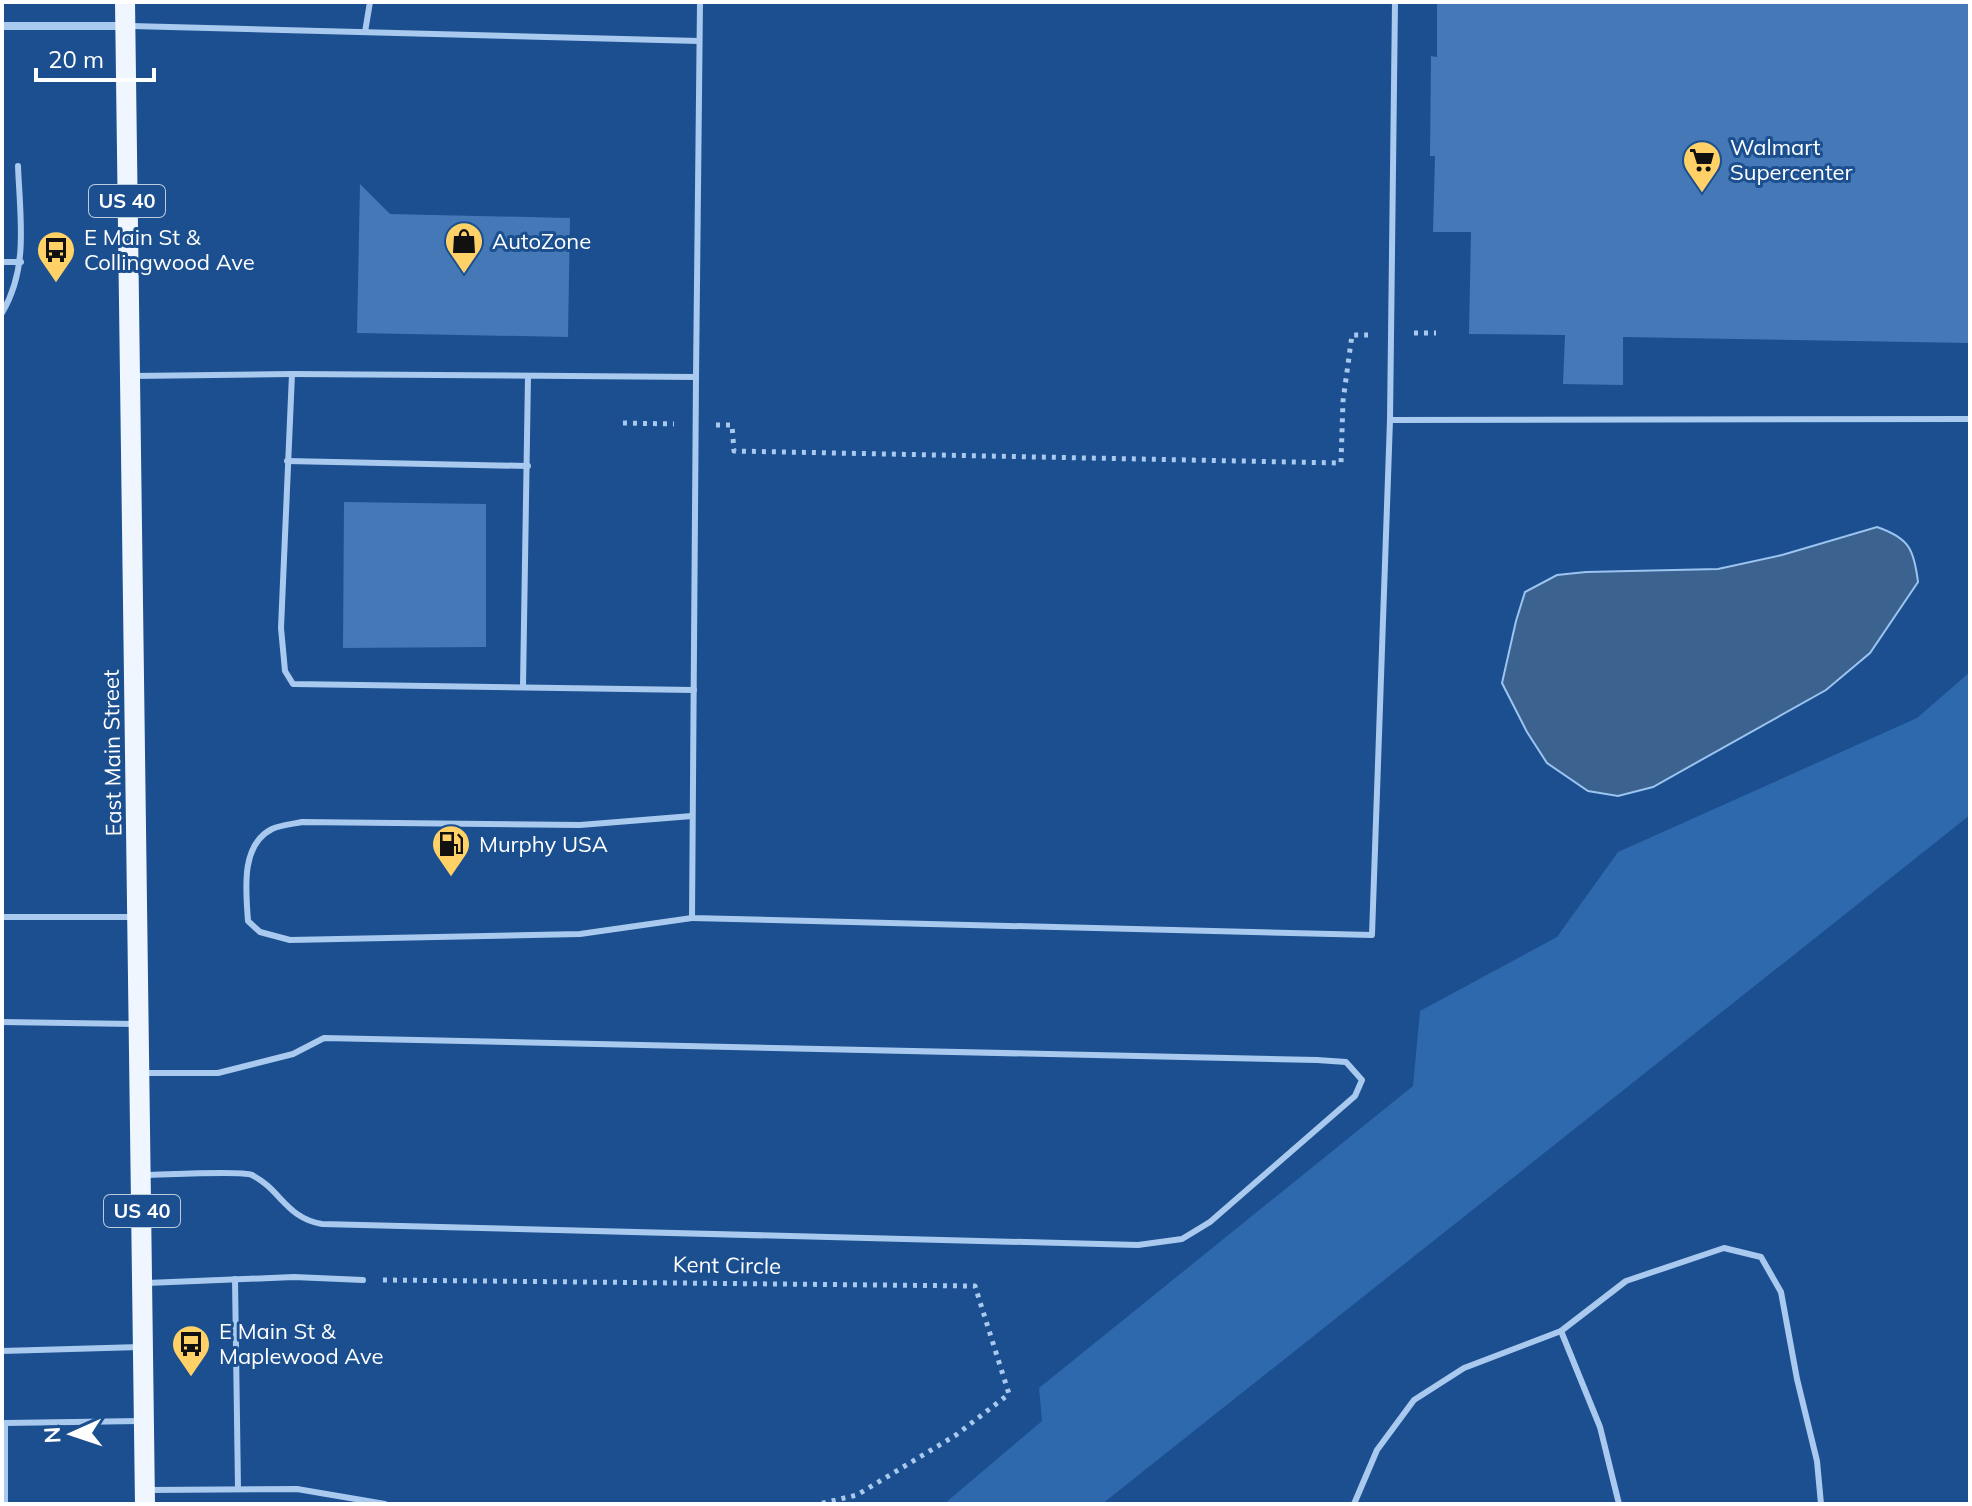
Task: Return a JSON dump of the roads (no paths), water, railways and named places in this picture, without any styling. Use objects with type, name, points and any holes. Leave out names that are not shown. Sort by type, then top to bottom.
[{"type":"main road","name":"East Main Street","points":[[125,2],[145,1497]]},
{"type":"street","points":[[2,26],[125,26]]},
{"type":"lane","points":[[365,32],[370,2]]},
{"type":"lane","points":[[692,918],[700,2]]},
{"type":"lane","points":[[692,816],[580,825],[302,822],[272,829],[255,843],[249,863],[246,891],[248,921],[260,932],[290,940],[580,934],[692,918],[1372,935],[1390,420],[1395,2]]},
{"type":"lane","points":[[125,26],[699,41]]},
{"type":"lane","points":[[2,313],[15,290],[21,262],[18,166]]},
{"type":"lane","points":[[2,262],[21,262]]},
{"type":"lane","points":[[292,374],[281,628],[285,671],[293,684],[694,690]]},
{"type":"lane","points":[[130,376],[696,377]]},
{"type":"lane","points":[[523,686],[528,376]]},
{"type":"lane","points":[[1390,420],[1970,419]]},
{"type":"lane","points":[[287,461],[528,466]]},
{"type":"lane","points":[[2,917],[138,917]]},
{"type":"lane","points":[[2,1022],[139,1024]]},
{"type":"lane","points":[[140,1073],[218,1073],[293,1054],[324,1038],[1317,1060],[1346,1062],[1362,1080],[1355,1096],[1210,1222],[1182,1239],[1138,1245],[322,1224],[306,1221],[291,1211],[269,1186],[248,1173],[141,1175]]},
{"type":"lane","points":[[1354,1504],[1377,1450],[1414,1400],[1464,1368],[1561,1331],[1626,1281],[1724,1248],[1761,1257],[1781,1292],[1797,1379],[1817,1461],[1821,1504]]},
{"type":"lane","points":[[143,1283],[294,1277],[363,1280]]},
{"type":"lane","points":[[235,1279],[238,1489]]},
{"type":"lane","points":[[1561,1331],[1600,1427],[1619,1504]]},
{"type":"lane","points":[[2,1351],[144,1347]]},
{"type":"lane","points":[[5,1504],[5,1423],[144,1421]]},
{"type":"lane","points":[[145,1497],[238,1489],[297,1489],[385,1504]]},
{"type":"place","name":"Walmart Supercenter","points":[[1702,194]]},
{"type":"place","name":"AutoZone","points":[[464,275]]},
{"type":"place","name":"E Main St & Collingwood Ave","points":[[56,284]]},
{"type":"place","name":"Murphy USA","points":[[451,878]]},
{"type":"place","name":"E Main St & Maplewood Ave","points":[[191,1378]]}]
